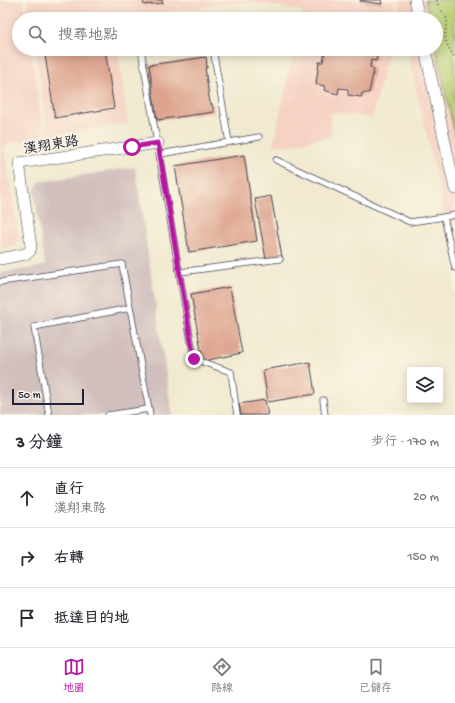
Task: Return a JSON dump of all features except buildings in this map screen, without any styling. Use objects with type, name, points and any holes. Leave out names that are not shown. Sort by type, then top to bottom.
[{"type":"street","points":[[415,0],[418,12]]},
{"type":"street","points":[[427,56],[452,166],[455,187]]},
{"type":"street","name":"漢翔東路","points":[[0,259],[26,254],[30,251],[31,246],[19,163],[159,149]]},
{"type":"lane","points":[[142,56],[194,359],[231,372],[237,415]]},
{"type":"lane","points":[[214,56],[230,142]]},
{"type":"lane","points":[[159,149],[230,142],[259,137]]},
{"type":"lane","points":[[276,160],[410,222],[455,215]]},
{"type":"lane","points":[[444,217],[455,268]]},
{"type":"lane","points":[[180,272],[280,259]]},
{"type":"lane","points":[[0,282],[122,264],[149,412],[108,415]]},
{"type":"lane","points":[[49,415],[34,326],[130,308]]},
{"type":"lane","points":[[322,400],[325,415]]},
{"type":"path","points":[[437,0],[442,12]]},
{"type":"path","points":[[443,13],[446,17],[447,25],[445,37],[449,49],[455,57]]},
{"type":"shaded area","points":[[0,0],[24,0],[26,12],[12,12],[12,56],[32,56],[44,138],[10,143],[4,148],[19,241],[14,247],[0,249]]},
{"type":"shaded area","points":[[27,0],[395,0],[396,12],[302,12],[245,1],[167,12],[29,12]]},
{"type":"shaded area","points":[[398,0],[455,0],[455,259],[409,56],[443,56],[443,12],[400,12]]},
{"type":"shaded area","points":[[36,56],[119,56],[128,124],[48,136]]},
{"type":"shaded area","points":[[292,56],[387,56],[372,118],[330,112],[331,136],[291,145],[273,146]]},
{"type":"shaded area","points":[[135,167],[172,415],[0,415],[0,273],[45,266],[34,191],[39,182]]},
{"type":"green space","points":[[425,0],[455,0],[455,136],[438,56],[443,56],[443,12],[428,12]]},
{"type":"route","points":[[132,147],[158,143],[194,359]]}]
